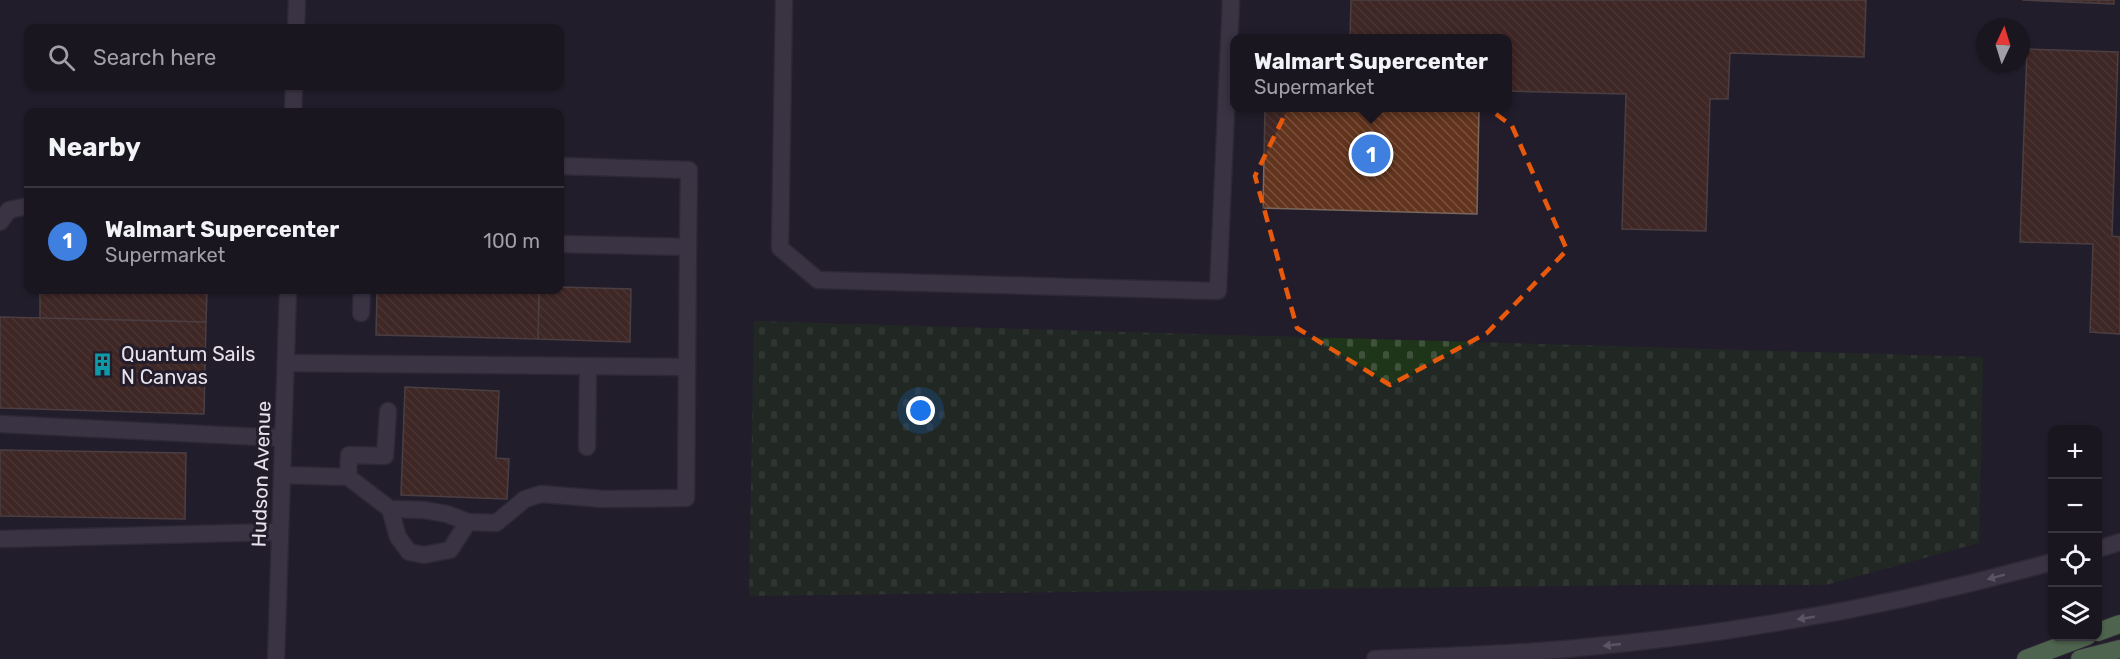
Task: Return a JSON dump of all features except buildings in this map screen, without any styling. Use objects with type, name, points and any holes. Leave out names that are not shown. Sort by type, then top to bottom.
[{"type":"highway","points":[[2102,630],[2120,624]]},
{"type":"highway","points":[[2026,659],[2074,641]]},
{"type":"highway","points":[[2080,659],[2120,649]]},
{"type":"main road","points":[[296,24],[297,0]]},
{"type":"main road","points":[[784,0],[780,248],[818,280],[1218,291],[1231,0]]},
{"type":"main road","points":[[293,108],[294,90]]},
{"type":"main road","points":[[282,475],[348,477],[390,509],[424,510],[447,514],[468,522],[496,523],[525,499],[542,495],[604,499],[686,498],[688,170],[564,166]]},
{"type":"main road","points":[[0,222],[9,210],[24,207]]},
{"type":"main road","points":[[564,244],[688,247]]},
{"type":"main road","name":"Hudson Avenue","points":[[276,659],[288,294]]},
{"type":"main road","points":[[361,313],[362,294]]},
{"type":"main road","points":[[286,363],[687,367]]},
{"type":"main road","points":[[587,447],[588,366]]},
{"type":"main road","points":[[348,477],[349,455],[385,456],[388,411]]},
{"type":"main road","points":[[0,424],[283,438]]},
{"type":"main road","points":[[390,509],[398,537],[409,552],[424,555],[450,550],[468,522]]},
{"type":"main road","points":[[0,539],[280,532]]},
{"type":"main road","points":[[2102,547],[2120,542]]},
{"type":"main road","points":[[1375,659],[1564,650],[1728,631],[1869,607],[2048,563]]},
{"type":"highlighted area","points":[[1432,66],[1512,126],[1567,250],[1487,333],[1390,385],[1297,328],[1255,176],[1306,71]]},
{"type":"green space","points":[[754,321],[1983,357],[1979,543],[1826,585],[1635,585],[749,596]]},
{"type":"place","name":"Walmart Supercenter","points":[[1371,154]]},
{"type":"place","name":"Quantum Sails N Canvas","points":[[103,365]]}]
